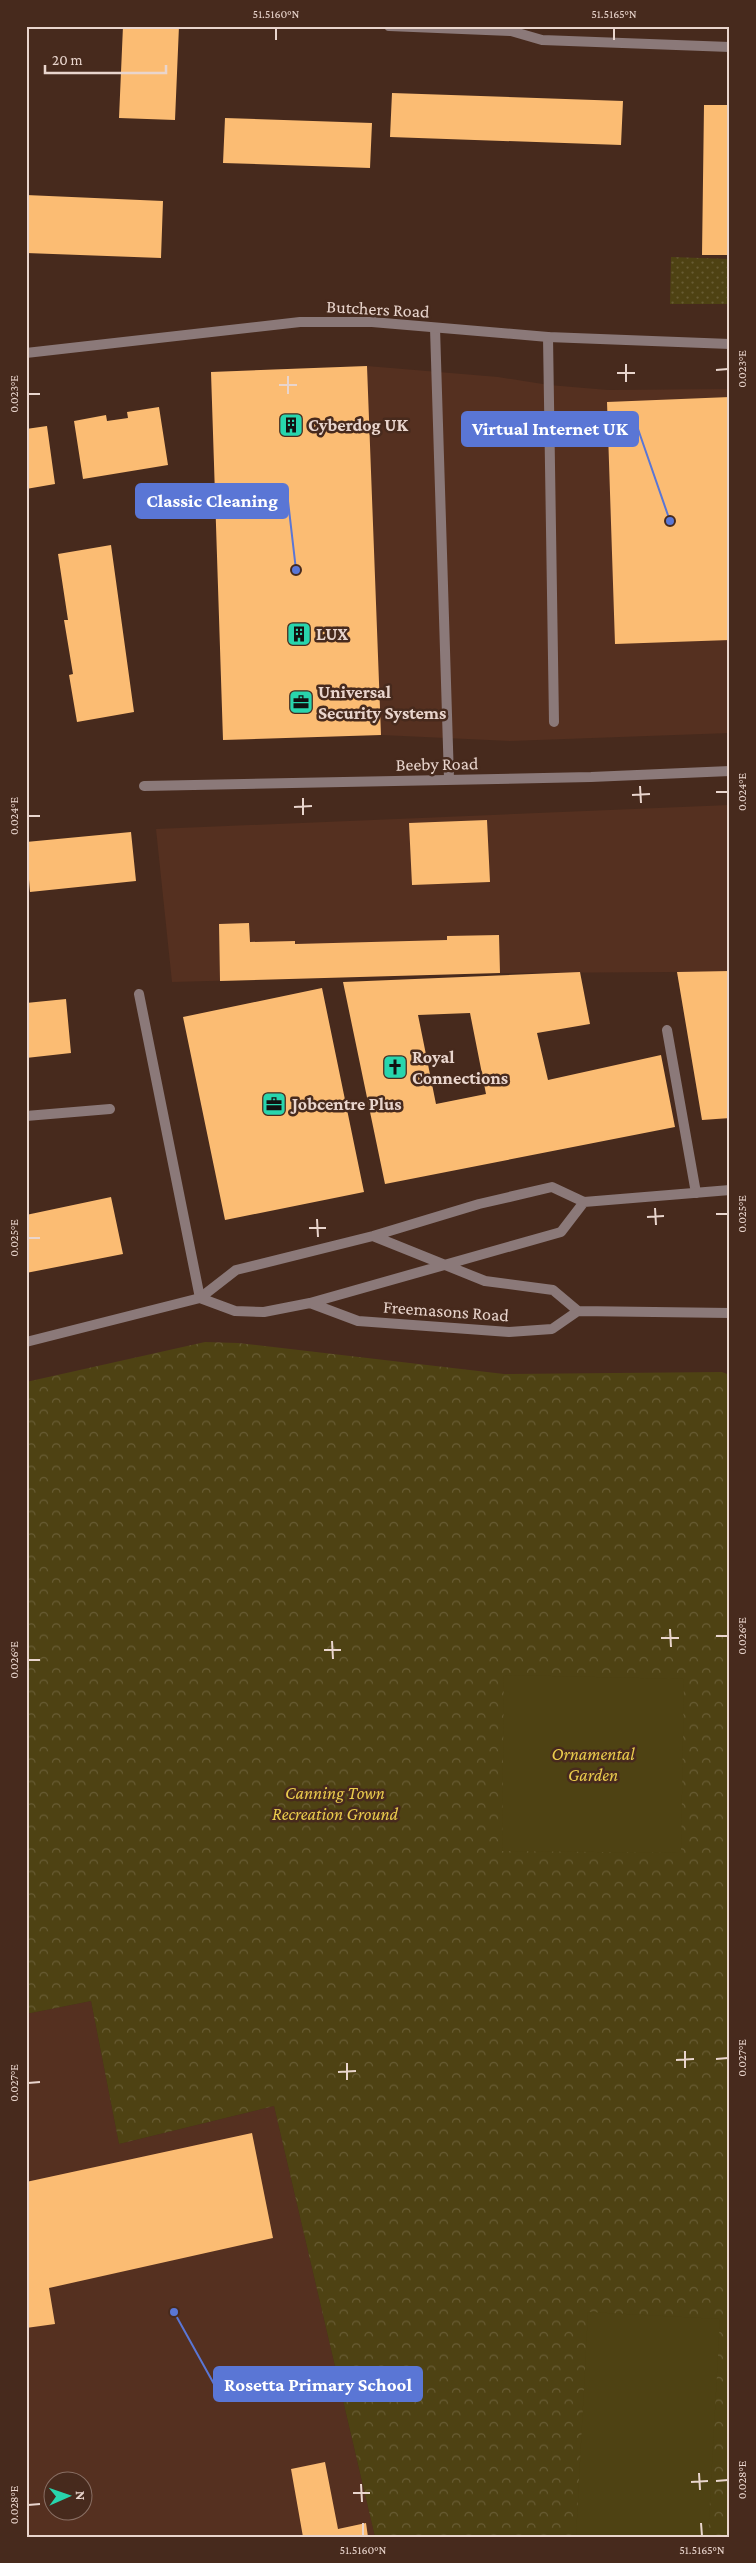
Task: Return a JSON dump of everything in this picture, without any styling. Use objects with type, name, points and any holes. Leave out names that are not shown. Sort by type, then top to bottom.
[{"type":"street","points":[[389,26],[510,29],[542,40],[730,47]]},
{"type":"street","name":"Butchers Road","points":[[26,353],[300,322],[372,322],[548,337],[730,344]]},
{"type":"street","points":[[435,328],[449,780]]},
{"type":"street","points":[[548,337],[554,722]]},
{"type":"street","name":"Beeby Road","points":[[144,786],[449,780],[730,771]]},
{"type":"street","points":[[139,994],[200,1298]]},
{"type":"street","points":[[667,1030],[696,1193]]},
{"type":"street","points":[[26,1116],[110,1109]]},
{"type":"street","points":[[26,1342],[200,1298],[236,1270],[373,1236],[479,1204],[552,1187],[584,1202],[730,1190]]},
{"type":"street","name":"Freemasons Road","points":[[200,1298],[235,1311],[264,1312],[310,1303],[561,1232],[584,1202]]},
{"type":"street","name":"Freemasons Road","points":[[310,1303],[358,1321],[516,1332],[552,1329],[578,1311],[552,1290],[484,1281],[373,1236]]},
{"type":"street","points":[[578,1311],[730,1313]]},
{"type":"shaded area","points":[[367,366],[498,377],[549,385],[608,390],[730,389],[730,733],[510,741],[381,735],[223,740],[211,372]]},
{"type":"shaded area","points":[[730,805],[730,1119],[702,1120],[677,972],[500,973],[172,982],[156,829]]},
{"type":"shaded area","points":[[91,2001],[119,2144],[274,2106],[375,2537],[26,2537],[26,2014]]},
{"type":"green space","points":[[671,257],[730,259],[730,304],[670,304]]},
{"type":"green space","name":"Canning Town Recreation Ground","points":[[205,1342],[238,1343],[504,1374],[722,1372],[730,1375],[730,2537],[375,2537],[274,2106],[119,2144],[91,2001],[26,2014],[26,1382]]},
{"type":"green space","name":"Ornamental Garden","points":[[504,1675],[684,1679],[681,1853],[502,1851]]},
{"type":"green space","points":[[588,2312],[720,2319],[708,2537],[576,2537]]},
{"type":"building","points":[[123,26],[179,26],[175,120],[119,118]]},
{"type":"building","points":[[392,93],[623,101],[621,145],[390,137]]},
{"type":"building","points":[[704,105],[730,105],[730,255],[702,255]]},
{"type":"building","points":[[225,118],[372,123],[370,168],[223,163]]},
{"type":"building","points":[[26,195],[163,201],[161,258],[26,253]]},
{"type":"building","points":[[367,366],[381,735],[223,740],[211,372]]},
{"type":"building","points":[[730,397],[730,640],[615,644],[607,402]]},
{"type":"building","points":[[159,407],[168,465],[83,479],[74,421],[106,415],[107,421],[128,418],[127,412]]},
{"type":"building","points":[[47,426],[55,484],[26,489],[26,429]]},
{"type":"building","points":[[111,545],[134,712],[77,722],[69,675],[73,674],[64,620],[68,620],[58,554]]},
{"type":"building","points":[[487,820],[490,882],[412,885],[409,823]]},
{"type":"building","points":[[131,832],[136,881],[30,892],[26,842]]},
{"type":"building","points":[[249,923],[250,942],[295,941],[295,944],[447,940],[447,936],[499,935],[500,973],[220,981],[219,924]]},
{"type":"building","points":[[730,971],[730,1118],[702,1120],[677,972]]},
{"type":"building","name":"Royal Connections","points":[[580,972],[590,1024],[537,1033],[548,1080],[661,1055],[675,1127],[385,1184],[343,982]],"holes":[[[470,1013],[486,1094],[436,1104],[418,1015]]]},
{"type":"building","name":"Jobcentre Plus","points":[[322,988],[364,1192],[225,1220],[183,1017]]},
{"type":"building","points":[[66,999],[71,1053],[26,1058],[26,1003]]},
{"type":"building","points":[[111,1197],[123,1254],[26,1273],[26,1215]]},
{"type":"building","points":[[252,2133],[273,2238],[49,2288],[55,2324],[26,2328],[26,2182]]},
{"type":"building","points":[[325,2462],[338,2529],[366,2523],[368,2537],[303,2537],[291,2469]]},
{"type":"place","name":"Cyberdog UK","points":[[291,425]]},
{"type":"place","name":"Virtual Internet UK","points":[[670,521]]},
{"type":"place","name":"Classic Cleaning","points":[[296,570]]},
{"type":"place","name":"LUX","points":[[299,634]]},
{"type":"place","name":"Universal Security Systems","points":[[301,702]]},
{"type":"place","name":"Royal Connections","points":[[395,1067]]},
{"type":"place","name":"Jobcentre Plus","points":[[274,1104]]},
{"type":"place","name":"Rosetta Primary School","points":[[174,2312]]}]
